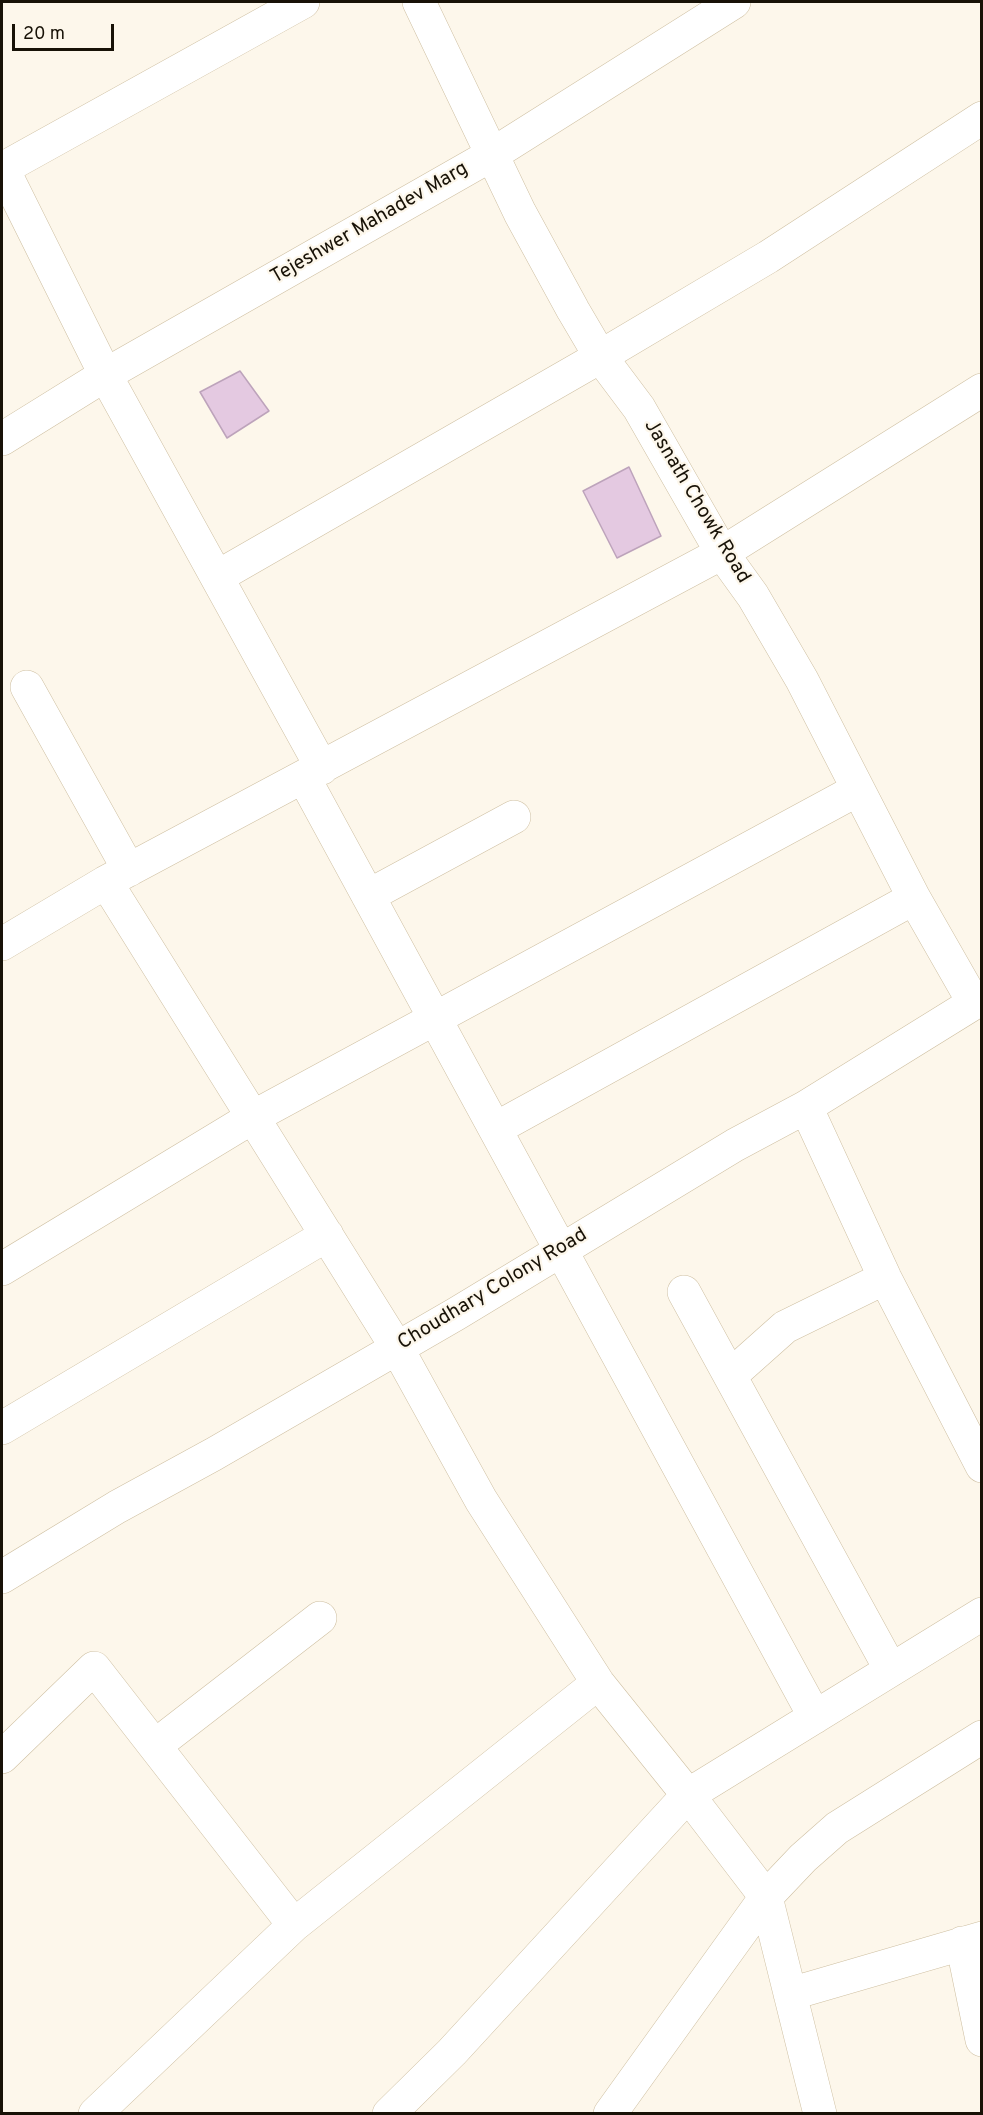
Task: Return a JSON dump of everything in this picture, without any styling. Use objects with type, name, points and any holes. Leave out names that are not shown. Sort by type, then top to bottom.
[{"type":"street","points":[[303,2],[2,168],[105,375],[217,577],[313,773],[368,896],[815,1717]]},
{"type":"street","name":"Jasnath Chowk Road","points":[[418,2],[520,213],[600,356],[639,408],[722,553],[753,596],[802,680],[914,898],[978,1000]]},
{"type":"street","name":"Tejeshwer Mahadev Marg","points":[[2,439],[105,375],[493,154],[734,2]]},
{"type":"street","points":[[217,577],[768,257],[981,118]]},
{"type":"street","points":[[2,944],[118,876],[722,553],[981,390]]},
{"type":"street","points":[[27,687],[118,876],[253,1117],[397,1348],[481,1500],[598,1683],[766,1897],[820,2114]]},
{"type":"street","points":[[2,1269],[253,1117],[857,790]]},
{"type":"street","points":[[368,896],[514,817]]},
{"type":"street","points":[[495,1129],[914,898]]},
{"type":"street","name":"Choudhary Colony Road","points":[[2,1577],[117,1506],[214,1454],[397,1348],[735,1145],[806,1107],[978,1000]]},
{"type":"street","points":[[806,1107],[885,1278],[981,1466]]},
{"type":"street","points":[[2,1428],[327,1235]]},
{"type":"street","points":[[730,1376],[785,1327],[885,1278]]},
{"type":"street","points":[[684,1292],[891,1670]]},
{"type":"street","points":[[389,2114],[452,2052],[688,1795],[981,1614]]},
{"type":"street","points":[[156,1745],[320,1618]]},
{"type":"street","points":[[2,1757],[94,1668],[294,1925]]},
{"type":"street","points":[[95,2114],[294,1925],[598,1683]]},
{"type":"street","points":[[610,2114],[766,1897],[803,1858],[837,1828],[981,1737]]},
{"type":"street","points":[[790,1994],[972,1940],[981,2040]]},
{"type":"building","points":[[240,371],[269,411],[227,438],[200,392]]},
{"type":"building","points":[[629,467],[661,536],[617,558],[583,491]]}]
